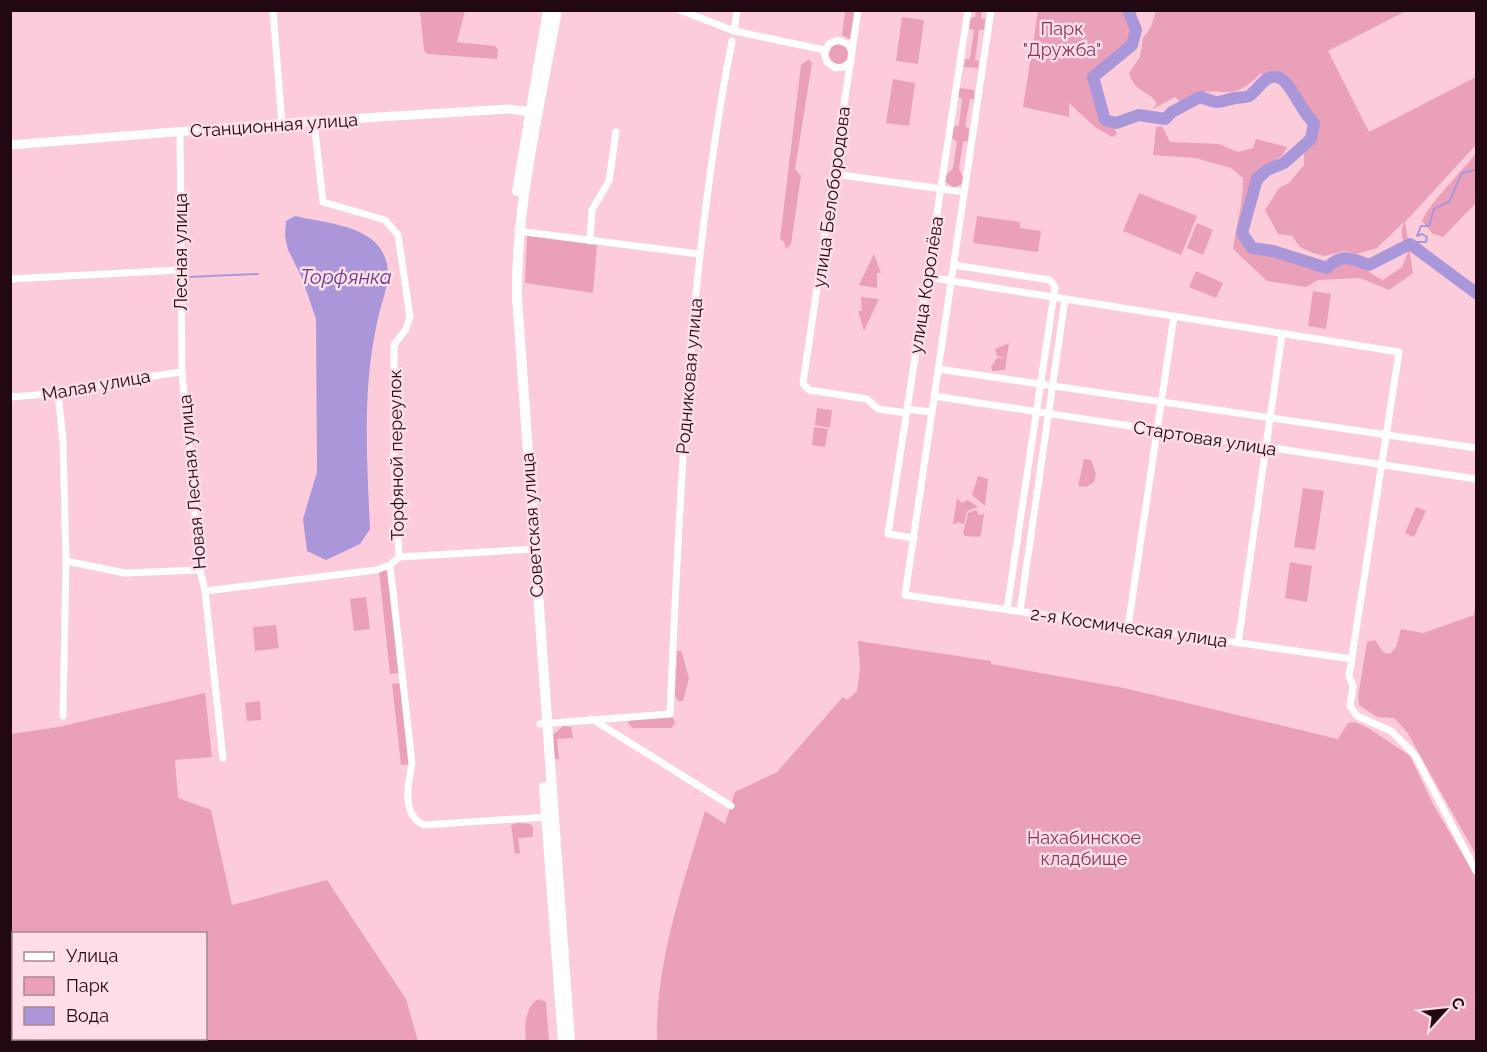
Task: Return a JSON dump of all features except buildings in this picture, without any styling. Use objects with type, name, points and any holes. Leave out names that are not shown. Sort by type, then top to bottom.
[{"type":"main road","name":"Советская улица","points":[[530,550],[519,340],[518,231],[548,10]]},
{"type":"main road","name":"Советская улица","points":[[557,10],[514,210],[510,261],[512,343],[570,1041]]},
{"type":"main road","name":"Станционная улица","points":[[10,145],[314,121],[508,109],[534,112]]},
{"type":"main road","name":"Советская улица","points":[[543,724],[546,817],[563,1041]]},
{"type":"street","points":[[273,10],[282,124]]},
{"type":"street","points":[[680,10],[734,31],[825,50]]},
{"type":"street","points":[[734,31],[737,10]]},
{"type":"street","name":"улица Белобородова","points":[[858,10],[803,383],[808,390],[867,399],[879,409],[907,411]]},
{"type":"street","name":"улица Королёва","points":[[914,538],[888,534],[968,10]]},
{"type":"street","name":"улица Королёва","points":[[905,595],[991,10]]},
{"type":"street","points":[[851,60],[844,67],[832,67],[826,60],[825,50],[831,42],[840,40],[848,44],[852,52]]},
{"type":"street","name":"Родниковая улица","points":[[592,719],[670,714],[685,396],[699,254],[732,41]]},
{"type":"street","name":"Торфяной переулок","points":[[314,121],[323,202],[385,220],[398,235],[410,317],[406,329],[394,345],[394,465],[399,557],[390,565],[412,764],[407,785],[408,802],[417,821],[424,825],[546,817]]},
{"type":"street","name":"Лесная улица","points":[[180,132],[182,372]]},
{"type":"street","points":[[590,241],[592,210],[609,181],[616,132]]},
{"type":"street","points":[[834,174],[964,192]]},
{"type":"street","points":[[518,231],[699,254]]},
{"type":"street","points":[[954,265],[1050,280],[1055,287],[1007,609]]},
{"type":"street","points":[[10,279],[180,270]]},
{"type":"street","points":[[927,277],[1399,352],[1349,676],[1353,686],[1351,710],[1357,716],[1391,731],[1414,755],[1476,871]]},
{"type":"street","points":[[1020,611],[1065,299]]},
{"type":"street","points":[[1128,627],[1174,316]]},
{"type":"street","points":[[1238,643],[1282,334]]},
{"type":"street","name":"Стартовая улица","points":[[938,369],[1476,448]]},
{"type":"street","name":"Малая улица","points":[[10,397],[58,394],[121,379],[182,372]]},
{"type":"street","name":"Новая Лесная улица","points":[[182,372],[200,570],[205,591],[223,758]]},
{"type":"street","points":[[58,394],[63,440],[66,561],[63,716]]},
{"type":"street","name":"Стартовая улица","points":[[934,396],[1476,480]]},
{"type":"street","points":[[907,411],[932,412]]},
{"type":"street","points":[[399,557],[530,550]]},
{"type":"street","points":[[66,561],[125,573],[200,570]]},
{"type":"street","name":"Новая Лесная улица","points":[[205,591],[376,570],[390,565]]},
{"type":"street","name":"2-я Космическая улица","points":[[905,595],[1352,659]]},
{"type":"street","points":[[543,724],[592,719],[730,806]]},
{"type":"green space","points":[[420,11],[465,11],[457,42],[495,46],[498,50],[497,59],[427,54],[424,50]]},
{"type":"green space","points":[[845,11],[855,11],[850,39],[842,35]]},
{"type":"green space","points":[[976,11],[982,11],[981,18],[985,19],[984,30],[979,30],[975,60],[979,61],[978,68],[964,67],[965,59],[970,59],[974,30],[969,29],[971,18],[975,17]]},
{"type":"green space","name":"Парк \"Дружба\"","points":[[1038,11],[1126,11],[1131,36],[1123,49],[1094,75],[1093,89],[1117,134],[1112,137],[1095,127],[1069,103],[1069,117],[1023,107]]},
{"type":"green space","points":[[1156,11],[1406,11],[1328,51],[1369,132],[1476,77],[1476,145],[1405,222],[1413,273],[1389,290],[1360,278],[1318,280],[1306,287],[1267,281],[1233,249],[1243,178],[1231,168],[1195,158],[1153,155],[1156,127],[1162,126],[1170,142],[1219,144],[1238,152],[1253,148],[1256,139],[1287,147],[1282,156],[1263,168],[1268,177],[1248,208],[1245,226],[1247,243],[1268,253],[1290,254],[1323,269],[1348,261],[1352,262],[1383,280],[1402,267],[1408,252],[1402,234],[1404,222],[1377,248],[1357,254],[1345,251],[1325,256],[1313,253],[1300,247],[1292,236],[1278,234],[1265,210],[1279,188],[1289,183],[1304,165],[1304,153],[1319,131],[1319,124],[1285,76],[1260,74],[1241,89],[1227,92],[1204,92],[1180,102],[1175,97],[1151,110],[1157,104],[1151,96],[1135,85],[1129,73],[1140,57],[1143,38],[1151,27]]},
{"type":"green space","points":[[902,17],[924,20],[918,64],[896,61]]},
{"type":"green space","points":[[839,44],[846,47],[849,54],[846,61],[839,64],[832,61],[829,54],[832,47]]},
{"type":"green space","points":[[809,59],[812,63],[795,169],[801,176],[791,244],[786,249],[784,242],[780,239],[801,65]]},
{"type":"green space","points":[[893,79],[915,83],[909,126],[886,123]]},
{"type":"green space","points":[[959,88],[974,90],[974,99],[970,99],[965,126],[969,129],[968,141],[963,142],[959,169],[964,179],[962,184],[953,188],[945,181],[946,175],[953,168],[957,142],[952,138],[953,127],[959,125],[962,98],[958,97]]},
{"type":"green space","points":[[1476,153],[1476,203],[1443,237],[1433,234],[1422,221],[1425,214]]},
{"type":"green space","points":[[1139,193],[1197,216],[1181,255],[1123,231]]},
{"type":"green space","points":[[977,216],[1020,222],[1020,228],[1041,231],[1038,252],[973,243]]},
{"type":"green space","points":[[1197,223],[1213,230],[1203,255],[1187,248]]},
{"type":"green space","points":[[527,236],[597,245],[593,293],[525,283]]},
{"type":"green space","points":[[874,254],[881,273],[877,273],[877,288],[859,285]]},
{"type":"green space","points":[[1196,271],[1223,283],[1216,298],[1189,287]]},
{"type":"green space","points":[[1313,291],[1331,294],[1326,329],[1308,326]]},
{"type":"green space","points":[[861,297],[879,299],[864,331],[858,311],[862,311]]},
{"type":"green space","points":[[1009,343],[1005,370],[992,371],[991,367],[997,358],[1005,358],[997,356],[995,349]]},
{"type":"green space","points":[[817,408],[832,410],[830,428],[815,425]]},
{"type":"green space","points":[[814,427],[828,429],[825,447],[812,445]]},
{"type":"green space","points":[[1084,459],[1091,460],[1096,474],[1094,482],[1086,487],[1078,486]]},
{"type":"green space","points":[[978,476],[988,479],[985,506],[972,495]]},
{"type":"green space","points":[[1303,488],[1324,491],[1315,550],[1294,547]]},
{"type":"green space","points":[[957,498],[962,503],[968,500],[978,507],[967,511],[964,524],[958,522],[953,525]]},
{"type":"green space","points":[[1416,507],[1426,511],[1414,537],[1405,533]]},
{"type":"green space","points":[[976,510],[979,515],[984,514],[981,535],[978,537],[965,536],[963,533],[968,513]]},
{"type":"green space","points":[[1290,562],[1312,566],[1307,602],[1285,598]]},
{"type":"green space","points":[[388,570],[400,673],[390,674],[379,571]]},
{"type":"green space","points":[[366,597],[370,629],[354,631],[350,599]]},
{"type":"green space","points":[[1476,602],[1476,855],[1407,732],[1394,718],[1377,717],[1359,705],[1358,697],[1367,642],[1375,640],[1383,652],[1390,654],[1396,647],[1401,629],[1423,633],[1474,615]]},
{"type":"green space","points":[[276,625],[279,648],[255,651],[253,627]]},
{"type":"green space","name":"Нахабинское кладбище","points":[[858,641],[991,661],[991,664],[1124,688],[1338,739],[1348,723],[1355,722],[1370,729],[1410,756],[1434,806],[1476,877],[1476,1041],[657,1042],[661,983],[672,925],[705,811],[725,824],[735,792],[777,772],[843,697],[847,700],[857,691],[860,668]]},
{"type":"green space","points":[[681,650],[689,678],[683,701],[678,701],[675,695],[677,652]]},
{"type":"green space","points":[[401,683],[411,764],[401,765],[392,684]]},
{"type":"green space","points":[[205,693],[212,757],[175,760],[178,798],[211,810],[232,905],[327,880],[406,999],[418,1041],[11,1041],[11,734],[58,727]]},
{"type":"green space","points":[[260,701],[261,720],[247,721],[245,703]]},
{"type":"green space","points":[[672,717],[675,722],[672,728],[633,728],[628,724],[629,720]]},
{"type":"green space","points":[[563,726],[571,727],[573,738],[557,739],[559,759],[555,759],[551,737]]},
{"type":"green space","points":[[530,824],[533,827],[533,837],[518,838],[520,853],[515,854],[511,825]]},
{"type":"green space","points":[[539,999],[546,1002],[549,1041],[526,1041],[528,1011]]},
{"type":"water","name":"Торфянка","points":[[295,216],[353,229],[364,234],[380,248],[385,257],[388,276],[372,349],[367,400],[370,529],[360,544],[326,560],[307,551],[303,519],[317,472],[316,319],[302,278],[288,250],[285,236],[286,221]]},
{"type":"waterway","points":[[1128,10],[1136,30],[1132,45],[1093,77],[1105,120],[1116,123],[1139,115],[1165,119],[1172,112],[1200,97],[1218,102],[1247,97],[1266,79],[1275,77],[1280,78],[1289,86],[1314,123],[1311,139],[1284,163],[1267,170],[1257,179],[1242,233],[1252,248],[1273,251],[1327,268],[1337,260],[1346,258],[1369,265],[1410,244],[1476,293]]},
{"type":"waterway","points":[[1413,246],[1415,242],[1426,242],[1427,237],[1422,234],[1417,236],[1421,226],[1429,226],[1434,209],[1449,202],[1462,173],[1476,170]]},
{"type":"waterway","points":[[187,277],[258,274]]}]
